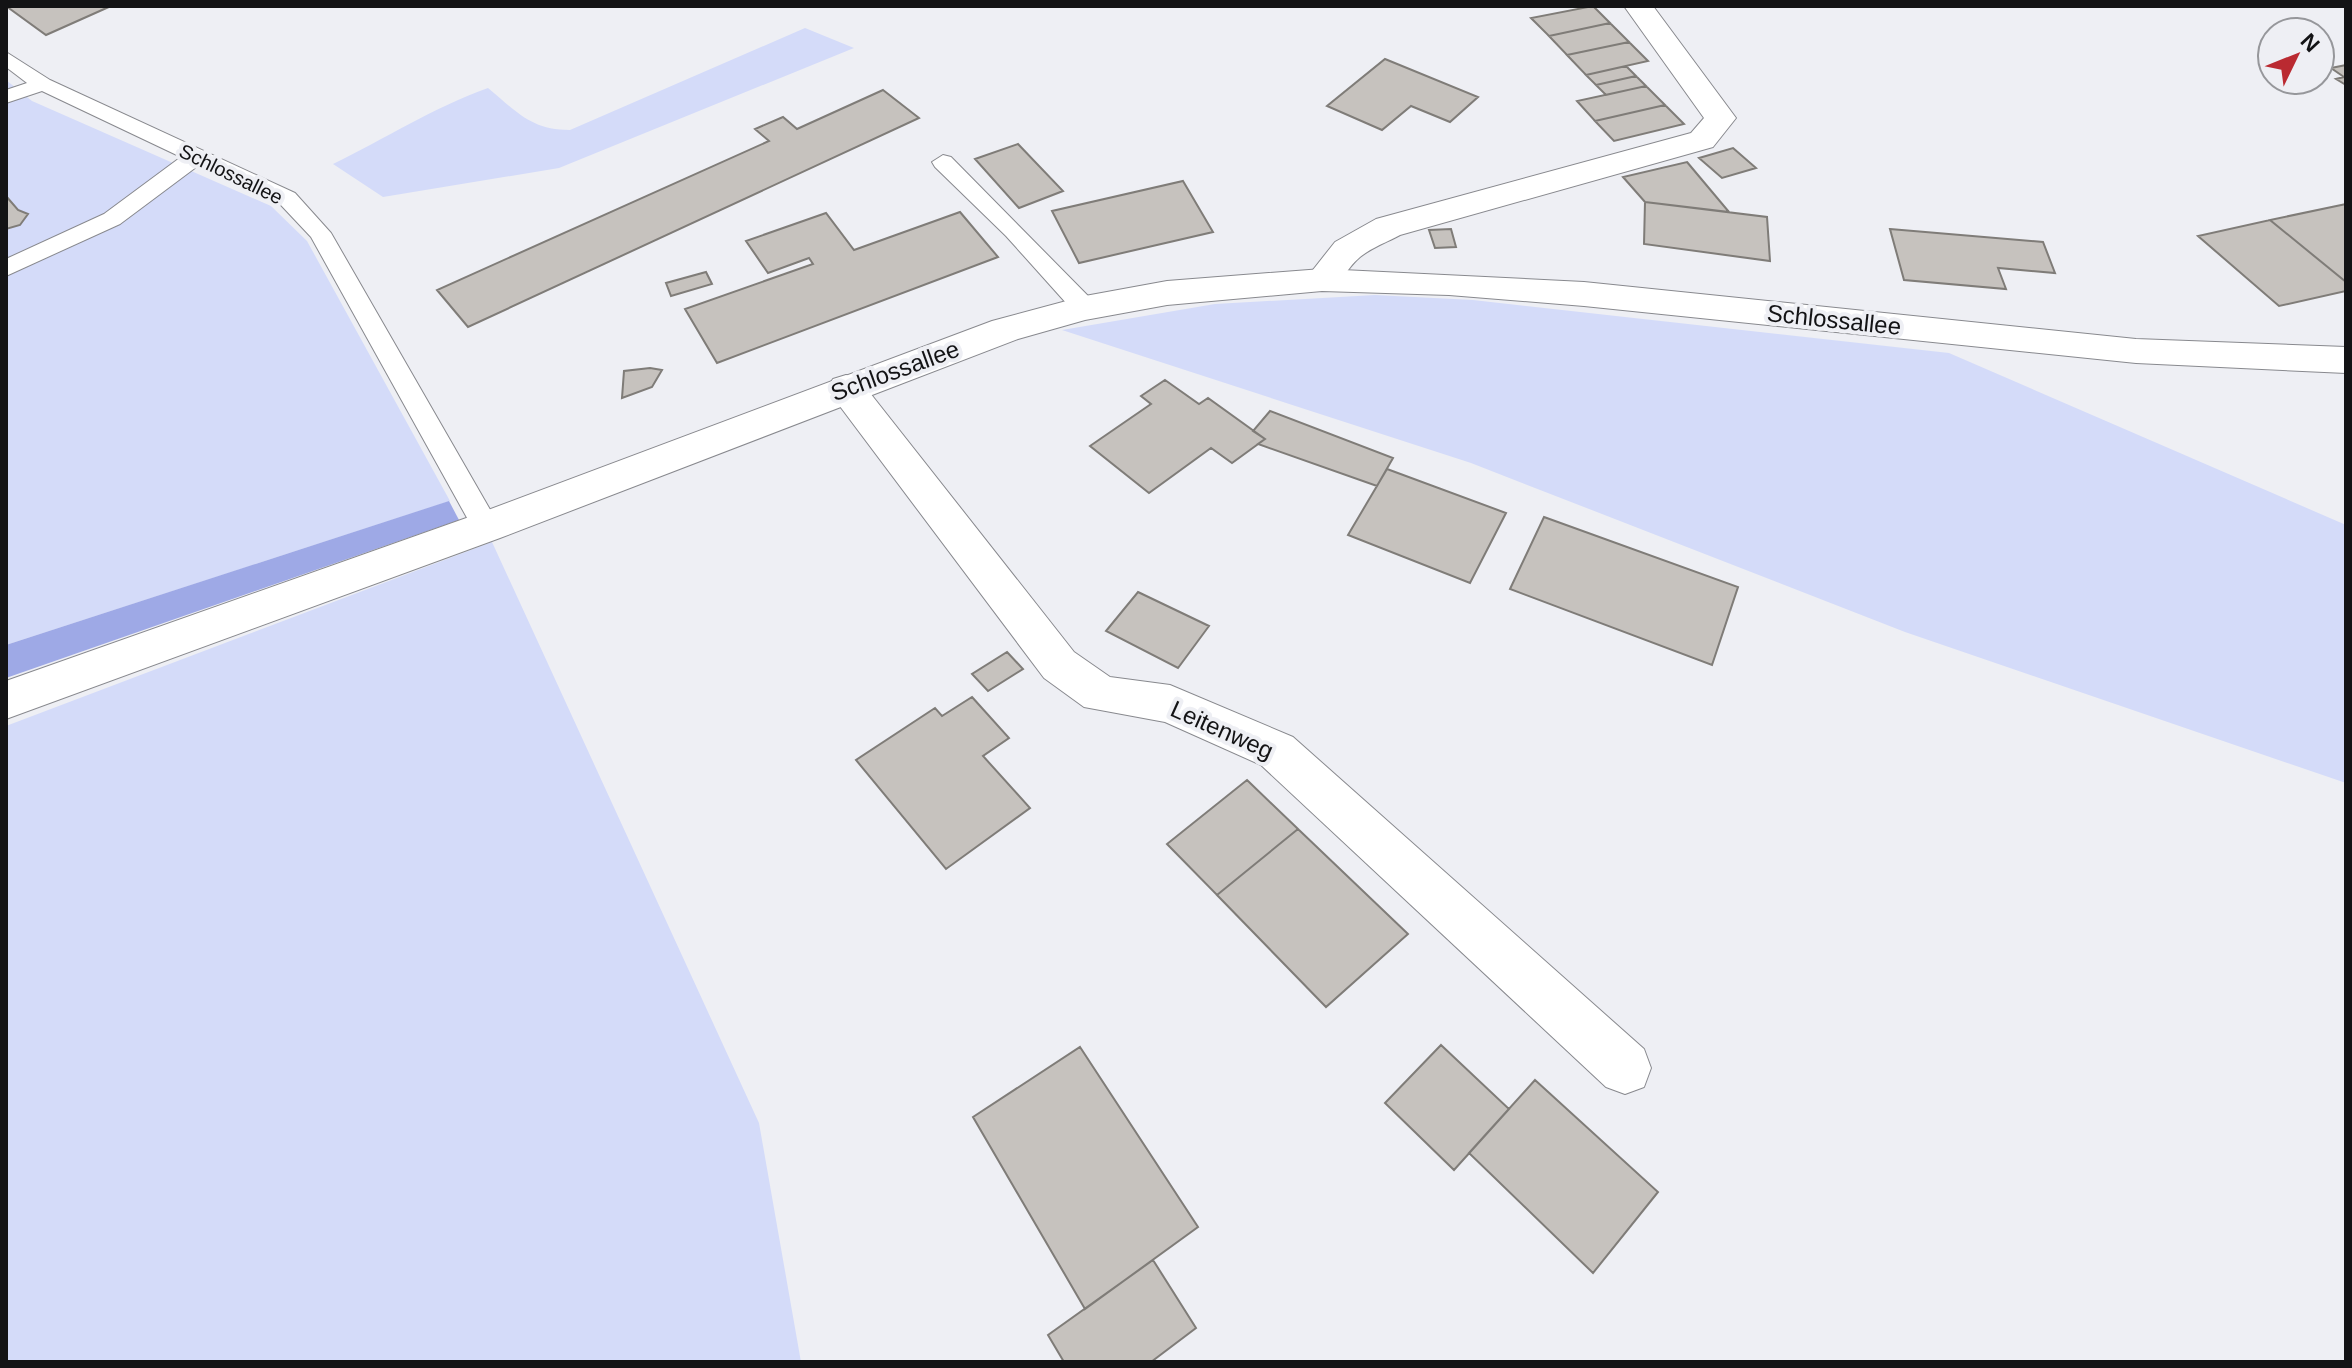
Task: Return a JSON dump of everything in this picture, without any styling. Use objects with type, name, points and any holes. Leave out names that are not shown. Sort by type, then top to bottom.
[{"type":"main road","points":[[1322,280],[1347,250],[1388,227],[1702,140],[1720,118],[1638,6]]},
{"type":"main road","name":"Schlossallee","points":[[6,700],[486,527],[1005,330],[1085,308],[1167,293],[1322,280],[1449,284],[1584,294],[2136,351],[2346,360]]},
{"type":"main road","name":"Leitenweg","points":[[846,388],[1059,665],[1100,694],[1170,704],[1277,751],[1625,1068]]},
{"type":"lane","name":"Schlossallee","points":[[6,58],[43,84],[287,198],[320,233],[486,527]]},
{"type":"lane","points":[[6,97],[43,84]]},
{"type":"lane","points":[[6,268],[112,219],[198,155]]},
{"type":"lane","points":[[943,162],[1014,231],[1085,308]]},
{"type":"shaded area","points":[[805,28],[854,48],[559,168],[383,197],[333,164],[429,114],[488,88],[525,118],[545,127],[570,130]]},
{"type":"shaded area","points":[[6,80],[32,101],[271,206],[307,241],[450,501],[6,645]]},
{"type":"shaded area","points":[[1375,295],[1473,300],[1949,353],[2346,525],[2346,783],[1905,632],[1471,463],[1062,330],[1215,304]]},
{"type":"shaded area","points":[[449,501],[459,520],[6,678],[6,645]]},
{"type":"shaded area","points":[[492,542],[759,1123],[801,1362],[6,1362],[6,726]]},
{"type":"building","points":[[6,6],[111,6],[46,35]]},
{"type":"building","points":[[1593,6],[1610,23],[1549,36],[1531,18]]},
{"type":"building","points":[[1610,23],[1629,42],[1567,55],[1549,36]]},
{"type":"building","points":[[1629,42],[1648,61],[1586,75],[1567,55]]},
{"type":"building","points":[[1385,59],[1478,97],[1450,122],[1411,106],[1382,130],[1327,106]]},
{"type":"building","points":[[2346,65],[2346,85],[2336,79],[2344,77],[2336,71],[2336,67]]},
{"type":"building","points":[[1626,66],[1636,76],[1596,85],[1586,75]]},
{"type":"building","points":[[1636,76],[1646,86],[1606,95],[1596,85]]},
{"type":"building","points":[[1646,86],[1665,105],[1595,121],[1577,101]]},
{"type":"building","points":[[883,90],[919,118],[468,327],[437,290],[769,141],[755,129],[783,117],[797,129]]},
{"type":"building","points":[[1665,105],[1684,124],[1614,141],[1595,121]]},
{"type":"building","points":[[1018,144],[1063,191],[1019,208],[975,159]]},
{"type":"building","points":[[1733,148],[1756,168],[1722,178],[1699,158]]},
{"type":"building","points":[[1687,162],[1729,212],[1645,202],[1623,177]]},
{"type":"building","points":[[1183,181],[1213,232],[1079,263],[1052,211]]},
{"type":"building","points":[[6,196],[18,210],[28,214],[20,225],[6,229]]},
{"type":"building","points":[[1645,202],[1767,217],[1770,261],[1644,244]]},
{"type":"building","points":[[2346,204],[2346,282],[2270,220]]},
{"type":"building","points":[[960,212],[998,257],[717,363],[685,309],[813,264],[809,258],[768,273],[746,241],[826,213],[854,250]]},
{"type":"building","points":[[2270,220],[2346,282],[2346,291],[2279,306],[2198,236]]},
{"type":"building","points":[[1451,229],[1456,247],[1435,248],[1429,230]]},
{"type":"building","points":[[1890,229],[2043,242],[2055,273],[1998,268],[2006,289],[1904,280]]},
{"type":"building","points":[[706,272],[712,284],[671,296],[666,283]]},
{"type":"building","points":[[662,370],[652,387],[622,398],[624,371]]},
{"type":"building","points":[[1165,380],[1199,404],[1208,398],[1265,439],[1232,463],[1211,448],[1149,493],[1090,446],[1151,404],[1141,396]]},
{"type":"building","points":[[1270,411],[1393,458],[1377,486],[1258,444],[1265,439],[1253,431]]},
{"type":"building","points":[[1387,469],[1506,513],[1470,583],[1348,535]]},
{"type":"building","points":[[1544,517],[1738,587],[1712,665],[1510,589]]},
{"type":"building","points":[[1138,592],[1209,626],[1178,668],[1106,631]]},
{"type":"building","points":[[1007,652],[1023,669],[988,691],[972,674]]},
{"type":"building","points":[[972,697],[1009,738],[983,756],[1030,808],[946,869],[856,760],[935,708],[942,716]]},
{"type":"building","points":[[1247,780],[1298,829],[1217,895],[1167,844]]},
{"type":"building","points":[[1298,829],[1408,934],[1326,1007],[1217,895]]},
{"type":"building","points":[[1441,1045],[1509,1109],[1454,1170],[1385,1103]]},
{"type":"building","points":[[1080,1047],[1198,1227],[1085,1309],[973,1117]]},
{"type":"building","points":[[1535,1080],[1658,1192],[1593,1273],[1469,1153]]},
{"type":"building","points":[[1153,1260],[1196,1328],[1151,1362],[1064,1362],[1048,1335]]}]
